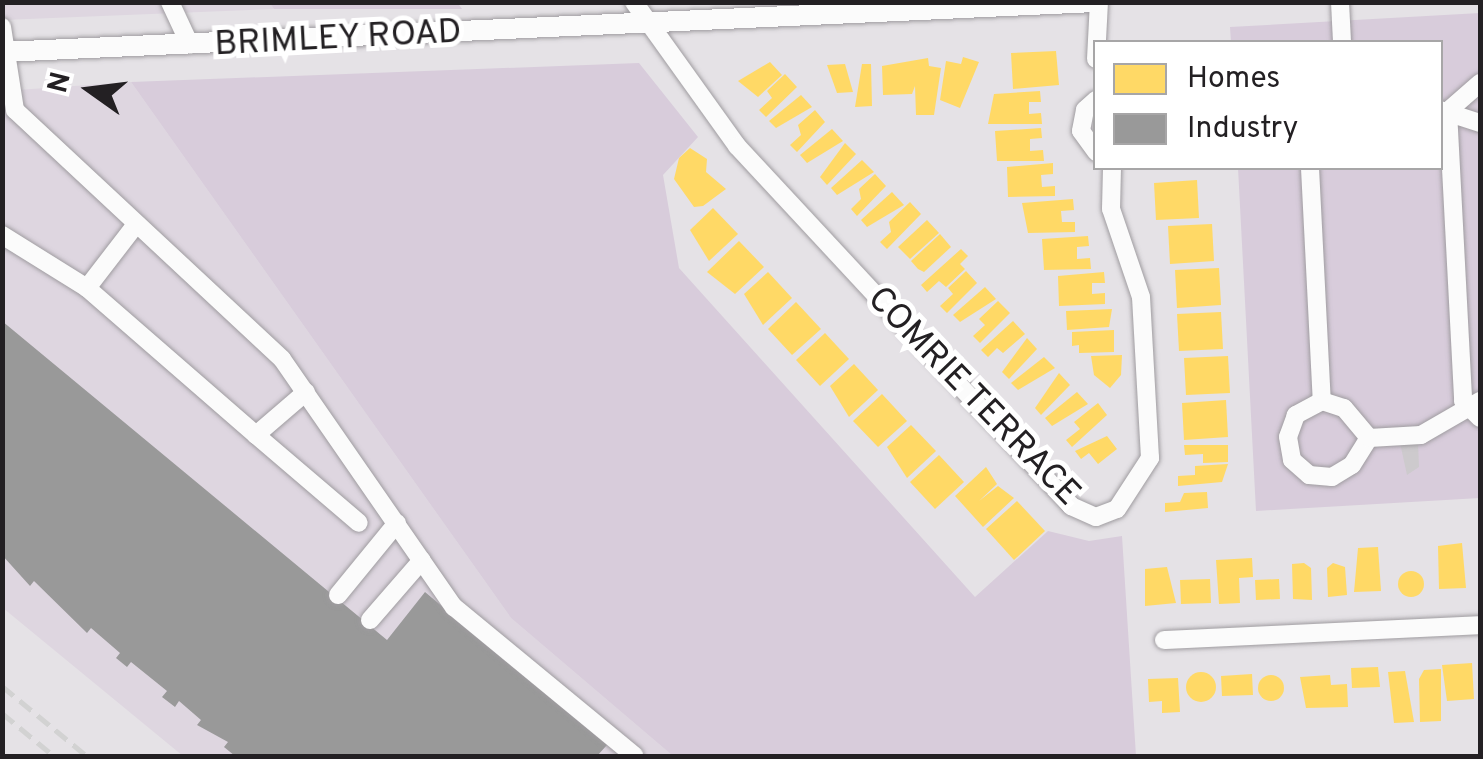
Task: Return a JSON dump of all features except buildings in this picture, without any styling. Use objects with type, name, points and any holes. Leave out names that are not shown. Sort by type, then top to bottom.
[{"type":"main road","name":"BRIMLEY ROAD","points":[[3,52],[1096,2]]},
{"type":"street","points":[[170,2],[190,45]]},
{"type":"street","name":"COMRIE TERRACE","points":[[634,2],[737,146],[1071,506],[1096,517],[1117,509],[1150,458],[1141,297],[1111,209],[1112,170]]},
{"type":"street","points":[[1096,2],[1096,40]]},
{"type":"street","points":[[1340,2],[1342,40]]},
{"type":"street","points":[[2,26],[15,110],[134,227],[282,359],[454,607],[635,756]]},
{"type":"street","points":[[1444,110],[1480,83]]},
{"type":"street","points":[[1093,103],[1085,110],[1081,131],[1093,148]]},
{"type":"street","points":[[1444,110],[1480,124]]},
{"type":"street","points":[[1444,110],[1464,401],[1477,409]]},
{"type":"street","points":[[1310,170],[1322,402]]},
{"type":"street","points":[[86,288],[134,227]]},
{"type":"street","points":[[2,235],[86,288],[359,523]]},
{"type":"street","points":[[256,435],[306,392]]},
{"type":"street","points":[[1322,402],[1344,408],[1369,438],[1352,465],[1332,477],[1308,475],[1292,460],[1288,437],[1296,415],[1322,402]]},
{"type":"street","points":[[1369,438],[1421,435],[1477,409]]},
{"type":"street","points":[[338,594],[397,523]]},
{"type":"street","points":[[370,620],[422,560]]},
{"type":"street","points":[[1164,640],[1480,625]]},
{"type":"shaded area","points":[[270,2],[274,9],[3,20],[2,3]]},
{"type":"shaded area","points":[[457,2],[462,9],[274,9],[270,3]]},
{"type":"shaded area","points":[[1480,13],[1480,498],[1256,511],[1238,170],[1443,170],[1443,40],[1231,40],[1230,27]]},
{"type":"shaded area","points":[[639,63],[698,137],[663,175],[679,268],[975,597],[1048,531],[1089,541],[1122,536],[1136,756],[673,756],[511,618],[131,82]]},
{"type":"shaded area","points":[[131,82],[511,618],[673,756],[183,756],[3,608],[3,91]]},
{"type":"railway","points":[[2,686],[87,756]]},
{"type":"railway","points":[[2,713],[54,756]]}]
